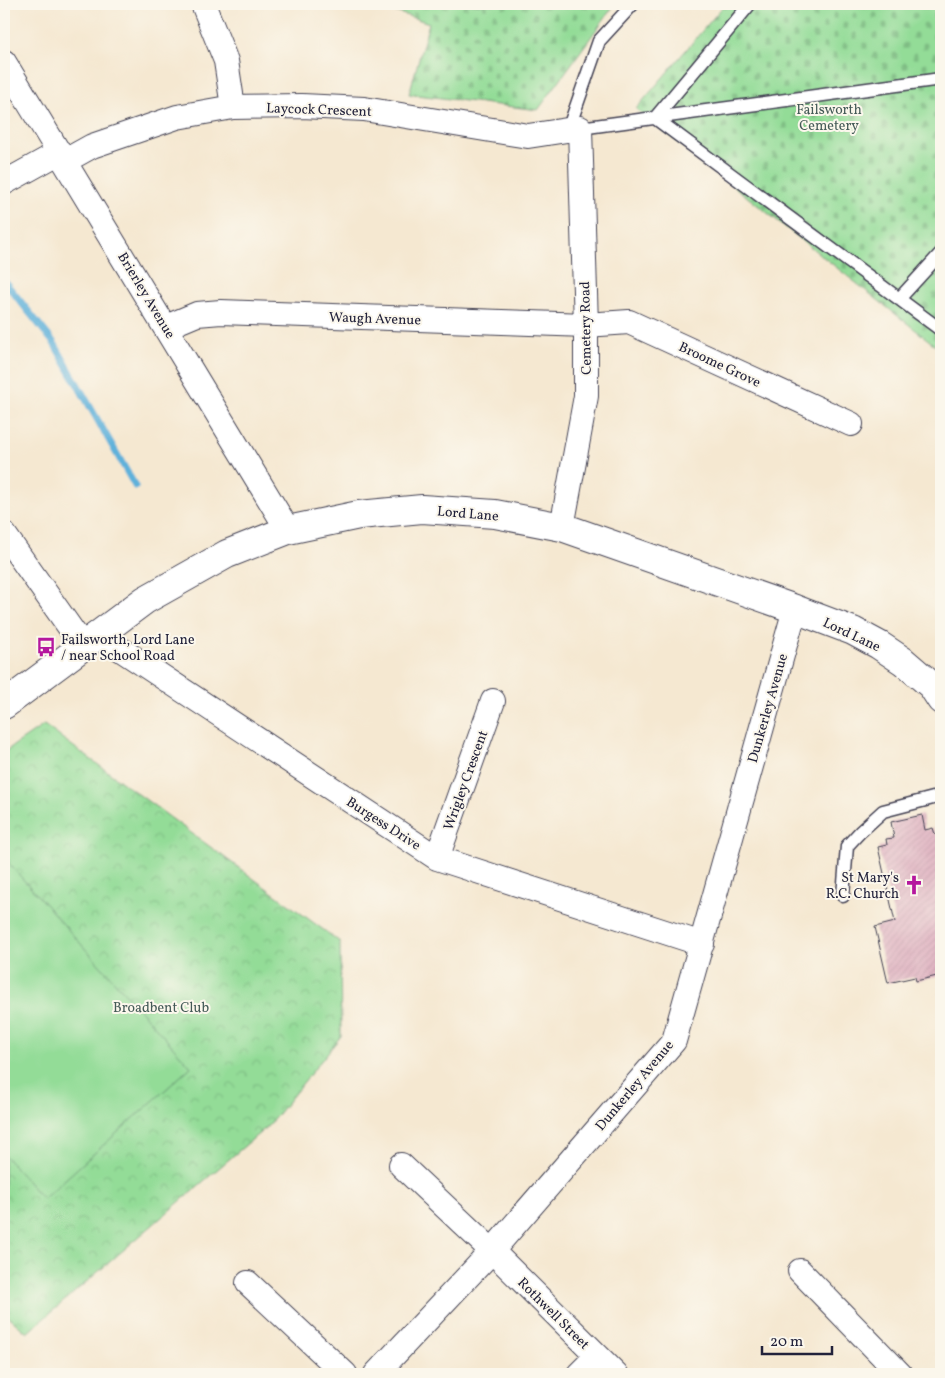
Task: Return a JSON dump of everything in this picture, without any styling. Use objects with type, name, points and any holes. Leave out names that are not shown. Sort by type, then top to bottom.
[{"type":"street","points":[[203,4],[226,61],[233,107]]},
{"type":"street","name":"Brierley Avenue","points":[[4,62],[288,530]]},
{"type":"street","name":"Laycock Crescent","points":[[4,183],[62,156],[177,117],[233,107],[302,106],[364,109],[528,136],[574,129]]},
{"type":"street","name":"Cemetery Road","points":[[562,527],[586,396],[586,325],[574,129]]},
{"type":"street","name":"Waugh Avenue","points":[[166,327],[196,314],[221,312],[586,325]]},
{"type":"street","name":"Broome Grove","points":[[586,325],[629,322],[851,424]]},
{"type":"street","name":"Lord Lane","points":[[4,705],[145,600],[227,554],[288,530],[359,515],[422,509],[495,514],[562,527],[852,631],[879,645],[938,687]]},
{"type":"street","points":[[4,534],[91,641]]},
{"type":"street","name":"Dunkerley Avenue","points":[[376,1374],[492,1251],[674,1041],[795,609]]},
{"type":"street","name":"Burgess Drive","points":[[91,641],[437,858],[702,944]]},
{"type":"street","name":"Wrigley Crescent","points":[[437,858],[493,701]]},
{"type":"street","name":"Rothwell Street","points":[[402,1165],[616,1374]]},
{"type":"street","points":[[800,1271],[900,1374]]},
{"type":"street","points":[[248,1283],[345,1374]]},
{"type":"street","points":[[579,1374],[597,1356]]},
{"type":"lane","points":[[633,4],[599,41],[574,129],[941,80]]},
{"type":"lane","points":[[655,118],[750,4]]},
{"type":"lane","points":[[655,118],[941,330]]},
{"type":"lane","points":[[899,299],[941,253]]},
{"type":"lane","points":[[843,896],[847,846],[860,832],[882,811],[941,796]]},
{"type":"green space","points":[[372,4],[615,4],[538,110],[409,94],[429,23]]},
{"type":"green space","name":"Failsworth Cemetery","points":[[725,4],[941,4],[941,350],[636,109]]},
{"type":"green space","name":"Broadbent Club","points":[[44,725],[340,942],[341,1036],[269,1125],[27,1333],[4,1313],[4,752]]},
{"type":"green space","points":[[4,858],[191,1067],[43,1199],[4,1155]]},
{"type":"building","name":"St Mary's R.C. Church","points":[[922,815],[925,830],[933,828],[935,834],[941,833],[941,975],[916,981],[915,977],[888,983],[875,927],[895,922],[878,847],[887,845],[886,839],[894,838],[891,822]]},
{"type":"waterway","points":[[4,281],[54,343],[135,486]]},
{"type":"place","name":"Failsworth, Lord Lane / near School Road","points":[[46,647]]},
{"type":"place","name":"St Mary's R.C. Church","points":[[914,885]]}]
